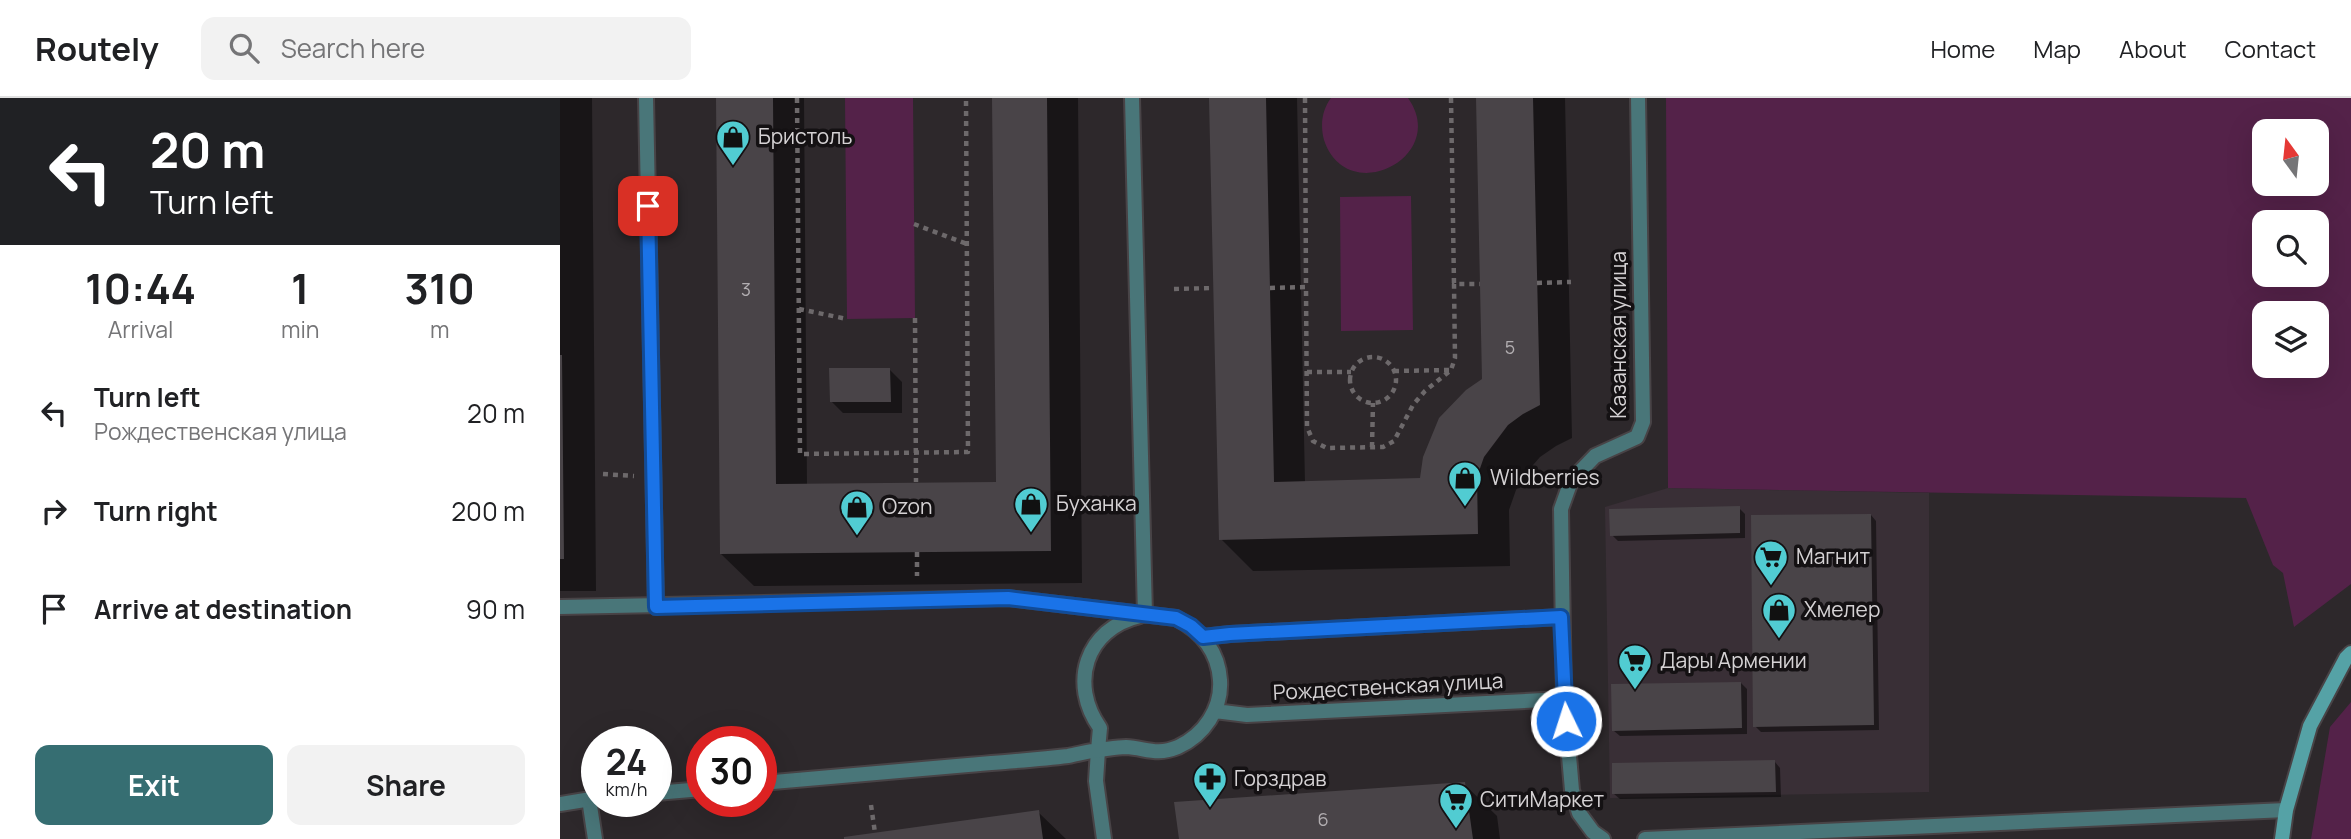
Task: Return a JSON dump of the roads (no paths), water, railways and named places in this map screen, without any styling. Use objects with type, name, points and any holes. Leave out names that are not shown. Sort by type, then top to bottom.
[{"type":"street","points":[[646,98],[656,607]]},
{"type":"street","points":[[1132,98],[1145,614]]},
{"type":"street","name":"Казанская улица","points":[[1603,839],[1593,832],[1579,813],[1572,790],[1564,699],[1561,509],[1571,481],[1595,456],[1637,436],[1643,422],[1638,98]]},
{"type":"street","points":[[560,607],[1008,598],[1176,618],[1203,637],[1213,651],[1219,667],[1221,683],[1215,711],[1203,729],[1176,748],[1143,751],[1127,747],[1069,755],[777,782]]},
{"type":"street","points":[[1104,839],[1096,781],[1100,728],[1090,715],[1085,699],[1085,666],[1091,650],[1101,636],[1128,618],[1145,614]]},
{"type":"street","points":[[1203,637],[1561,617]]},
{"type":"street","points":[[2282,839],[2286,810],[2310,726],[2351,653]]},
{"type":"street","name":"Рождественская улица","points":[[1215,711],[1247,715],[1564,699]]},
{"type":"street","points":[[560,804],[581,801]]},
{"type":"street","points":[[1644,839],[2286,810]]},
{"type":"street","points":[[594,817],[595,839]]},
{"type":"place","name":"Бристоль","points":[[733,167]]},
{"type":"place","name":"Wildberries","points":[[1465,508]]},
{"type":"place","name":"Буханка","points":[[1031,534]]},
{"type":"place","name":"Ozon","points":[[857,537]]},
{"type":"place","name":"Магнит","points":[[1771,587]]},
{"type":"place","name":"Хмелер","points":[[1779,640]]},
{"type":"place","name":"Дары Армении","points":[[1635,691]]},
{"type":"place","name":"Горздрав","points":[[1210,809]]},
{"type":"place","name":"СитиМаркет","points":[[1456,830]]}]
